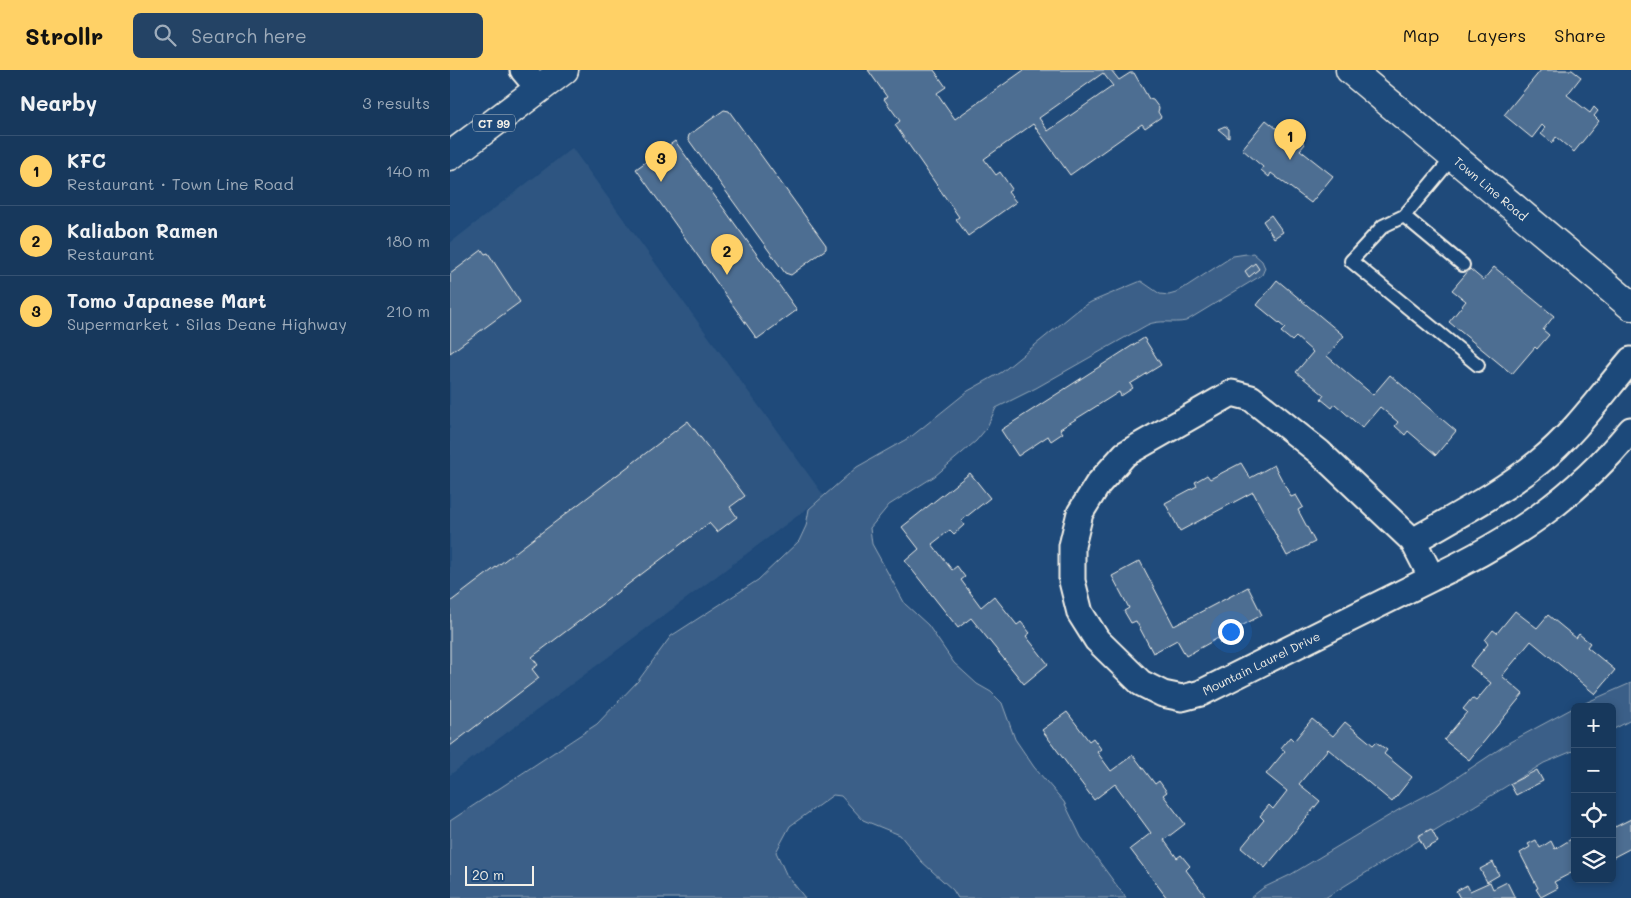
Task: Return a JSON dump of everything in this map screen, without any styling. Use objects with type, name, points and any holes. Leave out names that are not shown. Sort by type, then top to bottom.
[{"type":"street","name":"CT 99","points":[[450,156],[531,80],[564,70]]},
{"type":"street","name":"Town Line Road","points":[[1350,70],[1631,306]]},
{"type":"street","points":[[1413,540],[1489,497],[1540,461],[1574,427],[1631,360]]},
{"type":"street","name":"Mountain Laurel Drive","points":[[1432,578],[1413,540],[1319,452],[1251,398],[1232,393],[1125,454],[1098,484],[1080,514],[1074,538],[1072,581],[1080,613],[1097,640],[1141,683],[1163,694],[1182,698],[1202,694],[1432,578],[1480,556],[1532,523],[1605,461],[1631,430]]},
{"type":"lane","points":[[1453,157],[1404,216],[1383,226],[1351,261],[1478,365]]},
{"type":"lane","points":[[1404,216],[1464,264]]},
{"type":"shaded area","points":[[572,148],[824,496],[450,775],[450,243]]},
{"type":"shaded area","points":[[1253,253],[1262,261],[1265,268],[1262,275],[1186,321],[1157,322],[1147,325],[1036,388],[996,408],[986,429],[976,441],[935,476],[889,505],[870,528],[872,544],[905,604],[928,625],[954,663],[1002,703],[1015,739],[1034,767],[1064,802],[1081,837],[1126,898],[958,898],[953,890],[921,861],[900,835],[863,820],[841,796],[833,795],[790,826],[776,852],[786,874],[805,898],[450,898],[450,821],[597,724],[638,681],[671,636],[758,580],[799,541],[806,526],[809,509],[857,467],[912,436],[968,391],[1002,372],[1078,310],[1091,302],[1141,281],[1160,294],[1169,295],[1176,293],[1233,256]]},
{"type":"shaded area","points":[[1631,683],[1631,720],[1616,728],[1616,703],[1585,703]]},
{"type":"shaded area","points":[[1571,709],[1571,752],[1544,763],[1325,898],[1250,898],[1263,888],[1290,875],[1400,809],[1444,786],[1510,742]]},
{"type":"building","points":[[868,70],[934,70],[946,87],[937,93],[955,119],[1024,70],[1111,70],[1119,80],[1130,73],[1134,73],[1149,99],[1153,100],[1159,108],[1158,112],[1161,117],[1145,128],[1142,124],[1070,175],[1033,124],[984,159],[996,175],[1000,172],[1012,189],[1008,192],[1016,202],[968,236],[956,219],[959,217],[895,125],[900,121],[884,99],[887,97]],"holes":[[[1103,73],[1113,86],[1048,131],[1039,118]]]},
{"type":"building","points":[[1541,70],[1572,70],[1581,77],[1567,95],[1590,113],[1594,107],[1598,111],[1594,116],[1599,121],[1574,152],[1556,137],[1552,143],[1541,134],[1545,128],[1542,125],[1532,138],[1504,115]]},
{"type":"building","points":[[724,110],[729,111],[826,245],[826,249],[791,275],[785,273],[688,139],[689,135]]},
{"type":"building","points":[[1266,120],[1292,141],[1296,137],[1305,144],[1300,150],[1333,176],[1311,203],[1271,173],[1269,177],[1261,170],[1263,167],[1242,149]]},
{"type":"building","points":[[1225,126],[1229,129],[1229,138],[1218,129]]},
{"type":"building","points":[[675,141],[797,310],[757,339],[636,169]]},
{"type":"building","points":[[1271,215],[1283,232],[1274,238],[1263,221]]},
{"type":"building","points":[[482,250],[485,254],[488,253],[520,302],[450,353],[450,274]]},
{"type":"building","points":[[1255,263],[1259,269],[1249,277],[1245,271]]},
{"type":"building","points":[[1494,267],[1554,316],[1543,330],[1549,335],[1537,349],[1535,347],[1512,374],[1449,322],[1466,301],[1452,290],[1470,269],[1483,280]]},
{"type":"building","points":[[1277,280],[1344,336],[1327,356],[1373,395],[1390,375],[1456,431],[1436,455],[1408,431],[1405,435],[1395,426],[1398,422],[1380,407],[1362,428],[1335,404],[1332,408],[1321,399],[1324,395],[1296,372],[1313,352],[1296,337],[1292,341],[1281,332],[1285,328],[1257,305]]},
{"type":"building","points":[[1144,338],[1161,365],[1130,384],[1133,388],[1121,396],[1119,392],[1060,429],[1063,433],[1051,441],[1048,436],[1018,456],[1001,430]]},
{"type":"building","points":[[688,421],[745,496],[730,507],[737,517],[717,532],[709,523],[532,657],[538,665],[532,669],[539,678],[450,746],[450,602]]},
{"type":"building","points":[[1241,463],[1250,478],[1274,465],[1291,497],[1296,495],[1303,507],[1298,510],[1315,542],[1287,556],[1253,492],[1180,531],[1165,503],[1197,486],[1195,482],[1207,475],[1210,479]]},
{"type":"building","points":[[970,473],[990,498],[961,521],[964,525],[954,534],[950,530],[932,544],[952,570],[957,566],[965,577],[961,580],[981,607],[994,596],[1017,625],[1021,622],[1030,633],[1026,636],[1048,664],[1024,684],[971,618],[958,628],[905,561],[919,549],[902,527]]},
{"type":"building","points":[[1140,561],[1174,626],[1248,587],[1262,615],[1230,632],[1232,636],[1220,643],[1218,638],[1186,656],[1177,640],[1153,653],[1136,621],[1131,623],[1124,611],[1129,608],[1112,576]]},
{"type":"building","points":[[1515,611],[1537,628],[1548,615],[1576,638],[1579,634],[1590,643],[1587,647],[1615,670],[1595,694],[1531,641],[1502,676],[1523,694],[1469,760],[1444,740],[1467,712],[1463,709],[1472,698],[1476,701],[1491,683],[1470,666],[1488,644],[1485,640],[1493,630],[1497,633]]},
{"type":"building","points":[[1067,712],[1089,741],[1093,738],[1101,749],[1097,752],[1111,771],[1133,755],[1155,784],[1159,781],[1167,792],[1163,795],[1185,824],[1164,840],[1177,858],[1181,855],[1190,866],[1186,870],[1207,898],[1167,898],[1130,849],[1151,833],[1115,784],[1094,800],[1042,730]]},
{"type":"building","points":[[1312,719],[1333,736],[1345,722],[1373,745],[1376,742],[1387,750],[1384,754],[1412,777],[1392,802],[1328,749],[1299,784],[1320,801],[1265,868],[1241,848],[1264,820],[1260,816],[1269,805],[1273,809],[1287,791],[1266,774],[1285,751],[1281,748],[1290,737],[1294,741]]},
{"type":"building","points":[[1537,770],[1543,781],[1516,795],[1510,784]]},
{"type":"building","points":[[1631,819],[1631,848],[1616,856],[1616,838],[1616,826]]},
{"type":"building","points":[[1431,829],[1438,842],[1425,849],[1418,836]]},
{"type":"building","points":[[1571,839],[1571,873],[1554,882],[1558,888],[1541,897],[1520,853],[1530,847],[1528,844],[1536,840],[1540,848],[1551,841],[1555,849]]},
{"type":"building","points":[[1493,862],[1499,875],[1487,882],[1480,869]]},
{"type":"building","points":[[1490,882],[1493,889],[1507,882],[1515,898],[1460,898],[1456,891],[1467,885],[1470,891]]},
{"type":"place","name":"KFC","points":[[1290,160]]},
{"type":"place","name":"Tomo Japanese Mart","points":[[661,182]]},
{"type":"place","name":"Kaliabon Ramen","points":[[727,275]]}]
